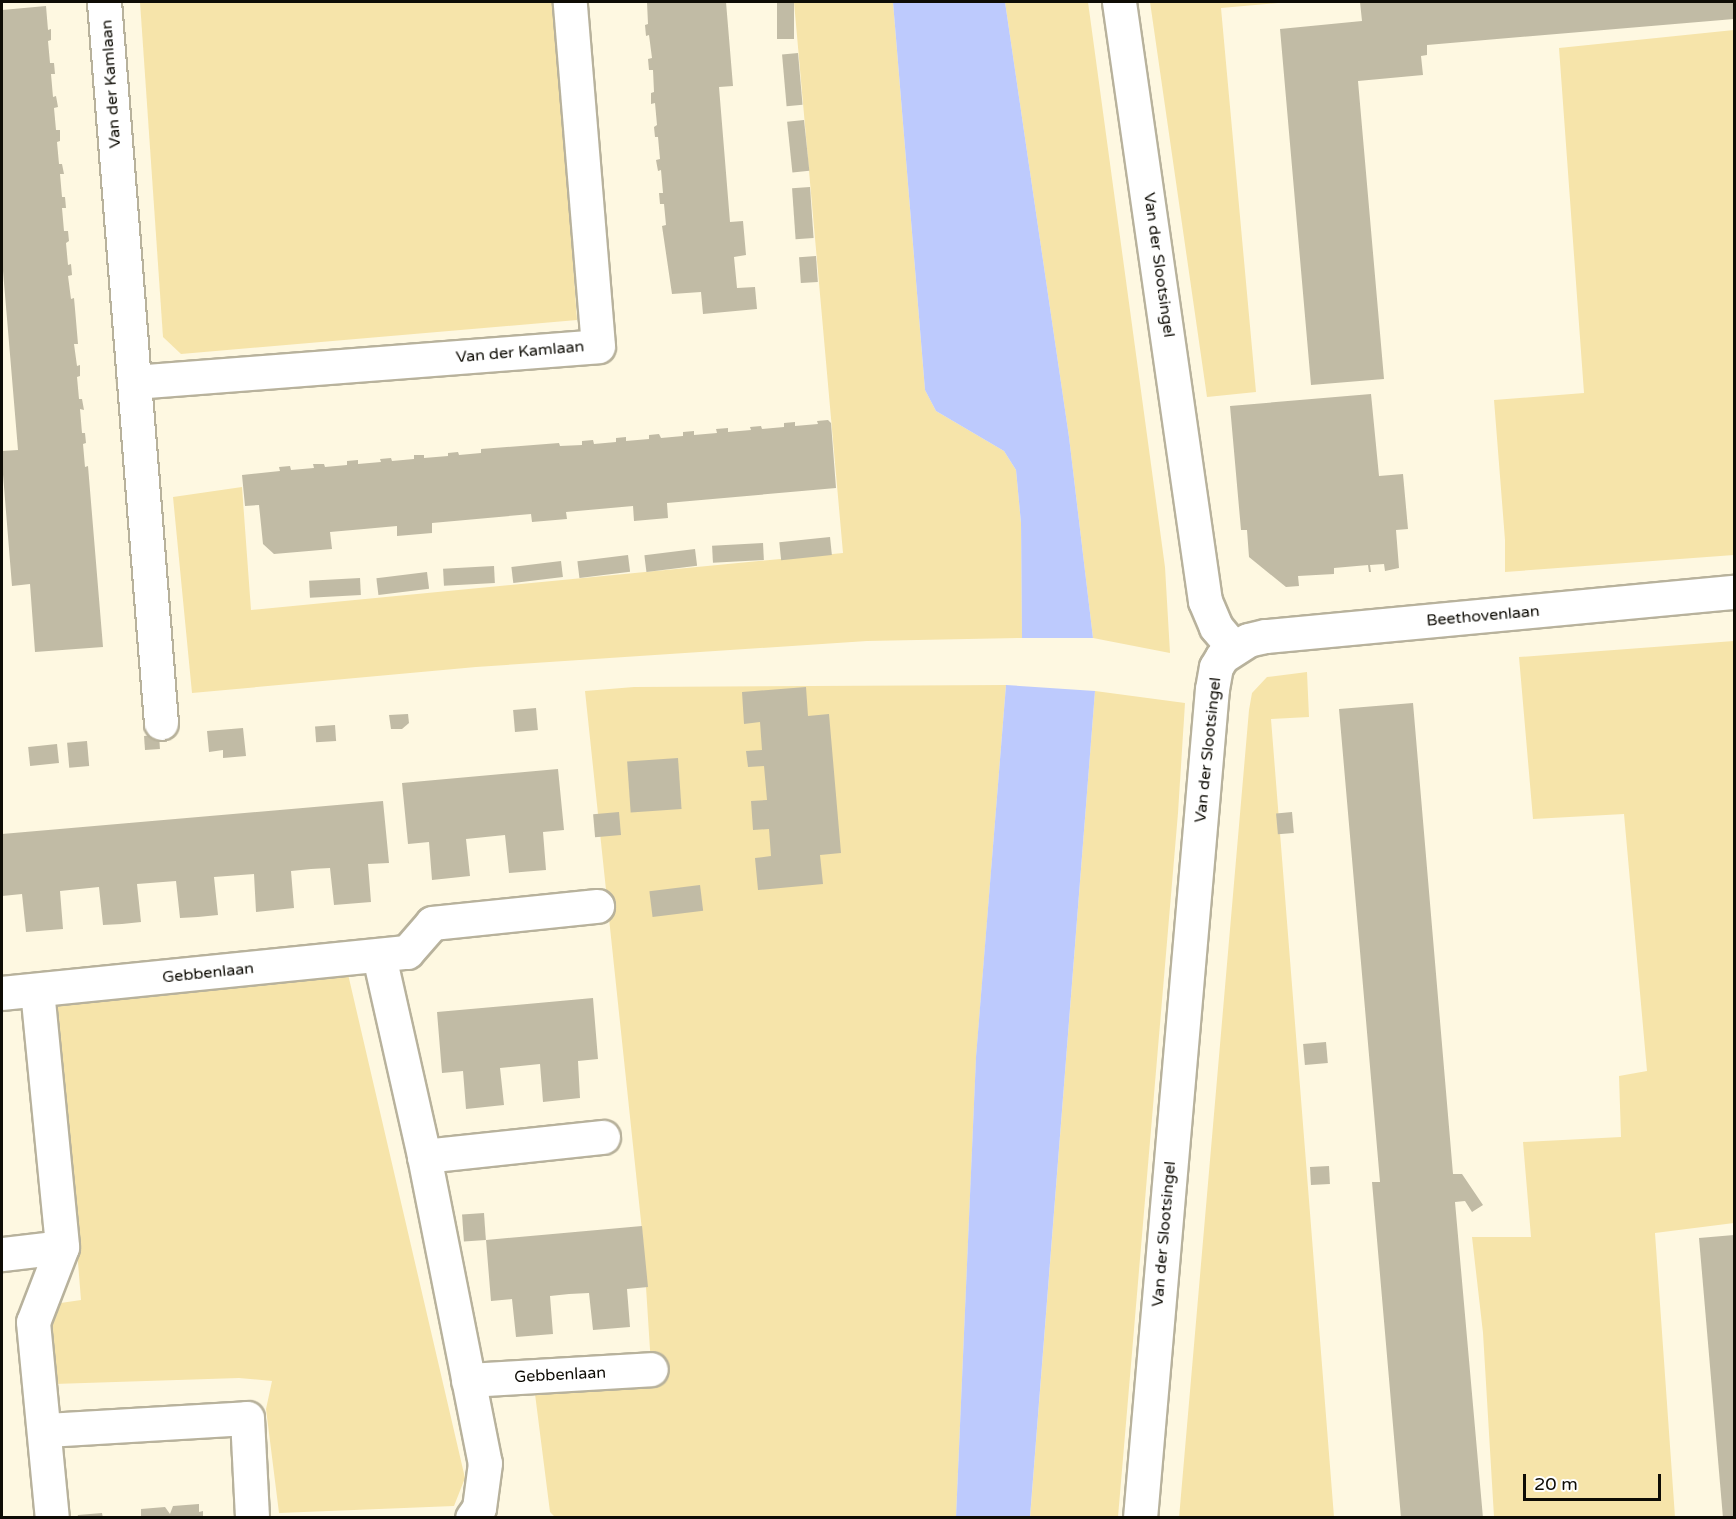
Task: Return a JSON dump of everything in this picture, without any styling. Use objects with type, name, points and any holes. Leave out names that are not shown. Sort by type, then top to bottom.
[{"type":"street","name":"Van der Kamlaan","points":[[104,2],[161,723]]},
{"type":"street","name":"Van der Kamlaan","points":[[134,382],[598,346],[570,2]]},
{"type":"street","name":"Van der Slootsingel","points":[[1119,2],[1205,601],[1216,627],[1233,647],[1222,657],[1216,667],[1212,689],[1140,1518]]},
{"type":"street","name":"Beethovenlaan","points":[[1233,647],[1266,636],[1734,592]]},
{"type":"street","name":"Gebbenlaan","points":[[2,993],[380,956],[407,952],[432,923],[597,906]]},
{"type":"street","points":[[380,956],[424,1156],[485,1463],[479,1508],[472,1518]]},
{"type":"street","points":[[37,990],[62,1247],[33,1322],[46,1430],[52,1518]]},
{"type":"street","points":[[424,1156],[603,1137]]},
{"type":"street","points":[[2,1254],[62,1247]]},
{"type":"street","name":"Gebbenlaan","points":[[468,1380],[651,1370]]},
{"type":"street","points":[[46,1430],[247,1418],[252,1518]]},
{"type":"shaded area","points":[[140,2],[555,2],[577,320],[181,354],[163,337]]},
{"type":"shaded area","points":[[794,2],[893,2],[925,390],[936,411],[1004,451],[1016,470],[1021,523],[1022,638],[867,641],[476,667],[192,693],[173,497],[242,487],[251,610],[843,553]]},
{"type":"shaded area","points":[[1005,2],[1088,2],[1165,567],[1170,653],[1093,638],[1069,437]]},
{"type":"shaded area","points":[[1150,2],[1289,2],[1221,8],[1256,392],[1207,397]]},
{"type":"shaded area","points":[[1734,30],[1734,555],[1505,572],[1505,540],[1494,400],[1584,393],[1559,48]]},
{"type":"shaded area","points":[[1734,641],[1734,1223],[1655,1233],[1675,1517],[1494,1517],[1483,1333],[1472,1237],[1531,1237],[1523,1142],[1621,1137],[1619,1076],[1647,1071],[1624,814],[1533,819],[1519,657]]},
{"type":"shaded area","points":[[1307,672],[1309,717],[1271,719],[1334,1517],[1179,1518],[1249,710],[1252,693],[1267,677]]},
{"type":"shaded area","points":[[1006,685],[976,1058],[956,1517],[555,1517],[550,1512],[535,1394],[652,1381],[643,1240],[585,691],[634,687]]},
{"type":"shaded area","points":[[1095,691],[1185,703],[1178,813],[1118,1517],[1030,1518]]},
{"type":"shaded area","points":[[348,974],[465,1478],[454,1506],[279,1513],[266,1409],[272,1381],[239,1378],[54,1384],[47,1305],[81,1300],[57,1000]]},
{"type":"water","points":[[893,2],[1005,2],[1069,437],[1093,638],[1022,638],[1021,523],[1016,470],[1004,451],[936,411],[925,390]]},
{"type":"water","points":[[1006,685],[1095,691],[1030,1517],[956,1517],[976,1057]]},
{"type":"building","points":[[647,2],[726,2],[733,86],[719,87],[730,222],[743,221],[746,255],[734,257],[737,288],[755,287],[757,309],[703,314],[701,292],[672,294],[662,226],[666,225],[664,204],[660,204],[659,193],[663,193],[661,170],[658,171],[656,160],[660,159],[658,137],[655,137],[654,127],[657,125],[655,103],[651,104],[651,93],[654,92],[653,70],[649,70],[648,59],[652,58],[649,35],[646,36],[645,25],[648,24]]},
{"type":"building","points":[[777,2],[794,2],[794,39],[777,39]]},
{"type":"building","points":[[1360,2],[1734,2],[1734,19],[1427,45],[1427,55],[1421,56],[1423,75],[1358,81],[1384,379],[1311,385],[1280,29],[1362,21]]},
{"type":"building","points":[[46,6],[48,30],[51,29],[51,40],[48,41],[50,63],[54,63],[55,74],[51,74],[53,97],[56,96],[58,107],[54,108],[56,130],[60,130],[60,141],[57,142],[59,164],[62,164],[64,174],[60,174],[62,197],[65,197],[66,208],[62,208],[64,231],[68,231],[69,241],[66,243],[68,265],[71,264],[72,275],[68,276],[71,299],[74,298],[78,344],[74,344],[77,366],[80,365],[80,376],[77,377],[79,399],[82,399],[84,410],[80,409],[82,433],[85,433],[86,443],[83,444],[85,467],[88,466],[103,647],[35,652],[30,584],[12,586],[2,462],[2,451],[18,450],[2,259],[2,10]]},
{"type":"building","points":[[798,53],[803,105],[787,106],[782,54]]},
{"type":"building","points":[[804,120],[809,171],[792,172],[787,122]]},
{"type":"building","points":[[810,187],[814,238],[796,239],[792,188]]},
{"type":"building","points":[[816,256],[818,282],[801,283],[799,257]]},
{"type":"building","points":[[1371,394],[1379,476],[1403,474],[1408,529],[1396,530],[1399,568],[1385,571],[1384,564],[1370,565],[1371,572],[1369,572],[1368,565],[1334,568],[1334,574],[1298,576],[1299,586],[1286,587],[1249,557],[1247,530],[1241,530],[1230,406]]},
{"type":"building","points":[[828,420],[831,423],[836,488],[667,503],[668,518],[634,521],[633,506],[566,512],[567,519],[532,522],[531,514],[432,523],[432,533],[397,536],[397,526],[330,532],[332,549],[274,554],[263,544],[259,505],[245,506],[242,475],[280,471],[279,467],[290,466],[291,470],[314,468],[313,464],[324,464],[325,467],[347,465],[347,461],[358,460],[358,464],[381,462],[380,459],[391,458],[392,461],[414,459],[414,455],[424,455],[424,458],[448,456],[448,453],[458,452],[459,455],[481,453],[481,449],[559,443],[560,446],[582,445],[582,441],[593,440],[594,444],[616,442],[616,438],[626,437],[626,441],[649,439],[649,435],[659,434],[661,438],[683,436],[683,432],[694,431],[694,435],[717,433],[716,429],[728,428],[728,432],[751,430],[750,427],[761,426],[762,429],[784,427],[784,423],[795,422],[795,426],[818,424],[817,421]]},
{"type":"building","points":[[830,537],[832,555],[781,560],[779,542]]},
{"type":"building","points":[[763,543],[764,560],[713,563],[712,546]]},
{"type":"building","points":[[695,549],[697,566],[646,572],[644,555]]},
{"type":"building","points":[[628,555],[630,572],[579,578],[577,561]]},
{"type":"building","points":[[561,561],[563,577],[513,583],[511,567]]},
{"type":"building","points":[[494,566],[495,583],[444,586],[443,569]]},
{"type":"building","points":[[427,572],[429,589],[378,595],[376,578]]},
{"type":"building","points":[[360,578],[361,595],[310,598],[309,581]]},
{"type":"building","points":[[806,687],[808,716],[829,714],[841,853],[820,855],[823,884],[758,890],[755,858],[771,856],[769,829],[753,830],[751,801],[767,800],[764,766],[748,767],[746,751],[762,750],[760,722],[744,724],[742,692]]},
{"type":"building","points":[[1413,703],[1453,1174],[1462,1174],[1483,1205],[1472,1212],[1465,1201],[1455,1202],[1483,1518],[1401,1518],[1372,1182],[1380,1182],[1339,709]]},
{"type":"building","points":[[536,708],[538,730],[515,732],[513,710]]},
{"type":"building","points":[[408,714],[409,723],[402,729],[391,729],[389,715]]},
{"type":"building","points":[[335,725],[336,741],[316,742],[315,726]]},
{"type":"building","points":[[243,728],[246,756],[223,758],[223,750],[209,752],[207,731]]},
{"type":"building","points":[[159,735],[160,749],[145,750],[144,736]]},
{"type":"building","points":[[87,741],[89,766],[69,768],[67,743]]},
{"type":"building","points":[[57,744],[59,763],[30,766],[28,747]]},
{"type":"building","points":[[678,758],[682,809],[631,812],[627,762]]},
{"type":"building","points":[[558,769],[564,830],[543,832],[546,870],[509,873],[505,835],[466,839],[470,876],[432,880],[429,842],[408,844],[402,783]]},
{"type":"building","points":[[383,801],[389,863],[368,864],[371,902],[334,905],[330,868],[311,869],[291,871],[294,908],[256,912],[254,874],[214,877],[218,915],[180,918],[176,881],[137,884],[141,922],[103,925],[99,887],[60,891],[63,929],[26,932],[22,894],[2,896],[2,834]]},
{"type":"building","points":[[619,812],[621,835],[595,837],[593,814]]},
{"type":"building","points":[[1292,812],[1294,833],[1278,834],[1276,813]]},
{"type":"building","points":[[700,885],[703,911],[653,917],[649,891]]},
{"type":"building","points":[[593,998],[598,1059],[578,1061],[580,1098],[543,1102],[540,1064],[500,1068],[504,1105],[466,1109],[463,1071],[442,1073],[437,1012]]},
{"type":"building","points":[[1326,1042],[1328,1063],[1305,1065],[1303,1044]]},
{"type":"building","points":[[1329,1166],[1330,1184],[1311,1185],[1310,1167]]},
{"type":"building","points":[[484,1213],[486,1240],[464,1241],[462,1215]]},
{"type":"building","points":[[642,1226],[648,1287],[627,1289],[630,1327],[593,1330],[589,1293],[569,1294],[550,1296],[553,1334],[516,1337],[512,1299],[491,1301],[486,1240]]},
{"type":"building","points":[[1734,1235],[1734,1518],[1723,1518],[1699,1238]]},
{"type":"building","points":[[199,1504],[199,1512],[203,1511],[203,1518],[141,1518],[141,1509],[165,1507],[170,1514],[173,1506]]},
{"type":"building","points":[[102,1513],[103,1518],[77,1518],[78,1515]]}]
